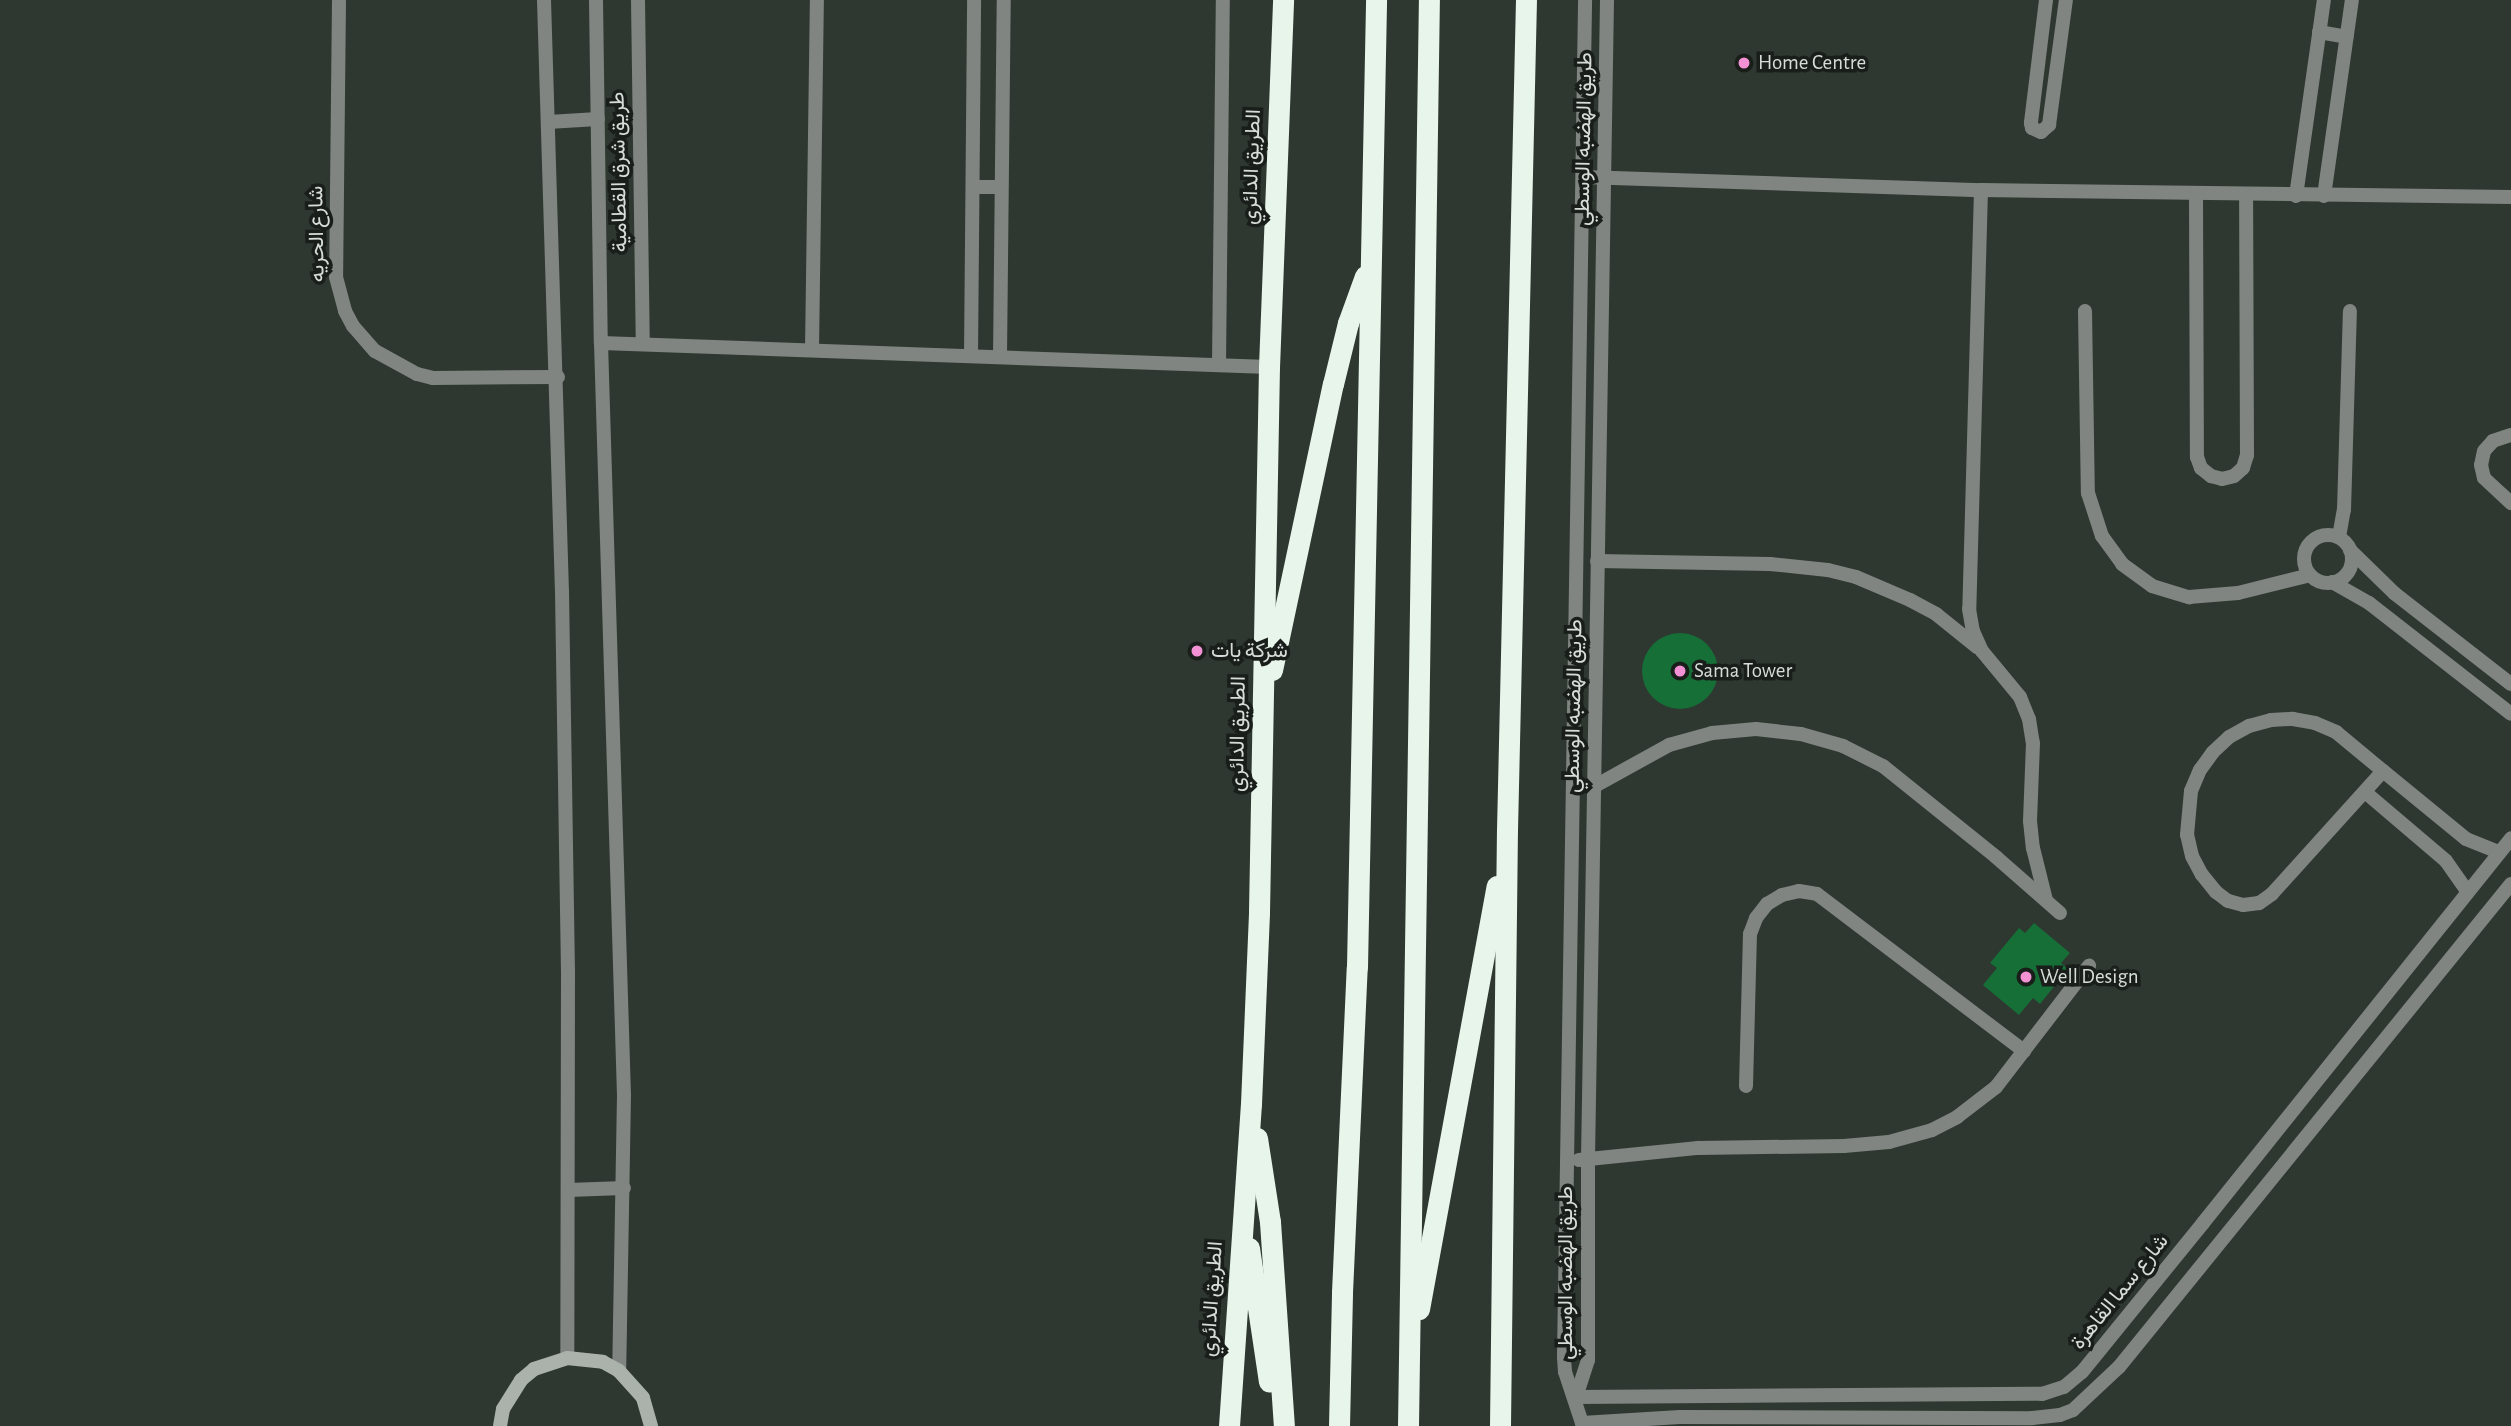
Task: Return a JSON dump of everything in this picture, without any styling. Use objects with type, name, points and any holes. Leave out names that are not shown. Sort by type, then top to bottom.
[{"type":"highway","name":"الطريق الدائري","points":[[1229,1426],[1251,1104],[1263,709],[1269,367],[1283,0]]},
{"type":"highway","points":[[1339,1426],[1343,1263],[1357,967],[1376,0]]},
{"type":"highway","points":[[1408,1426],[1429,0]]},
{"type":"highway","points":[[1500,1426],[1507,830],[1526,0]]},
{"type":"highway","points":[[1263,709],[1333,384],[1348,323],[1372,258]]},
{"type":"highway","points":[[1409,1370],[1507,830]]},
{"type":"highway","points":[[1251,1104],[1269,1222],[1284,1426]]},
{"type":"highway","points":[[1243,1208],[1275,1426]]},
{"type":"street","name":"شارع الحريه","points":[[338,0],[336,277],[345,311],[353,326],[369,345],[388,361],[425,376],[558,377]]},
{"type":"street","points":[[544,0],[558,377],[567,841],[567,1357]]},
{"type":"street","points":[[596,0],[601,343],[620,924],[624,1188],[619,1371]]},
{"type":"street","name":"طريق شرق القطامية","points":[[638,0],[643,344]]},
{"type":"street","points":[[812,350],[817,0]]},
{"type":"street","points":[[971,356],[974,0]]},
{"type":"street","points":[[1000,357],[1004,0]]},
{"type":"street","points":[[1219,365],[1223,0]]},
{"type":"street","name":"طريق الهضبه الوسطي","points":[[1576,1397],[1565,1372],[1564,1357],[1585,0]]},
{"type":"street","name":"طريق الهضبه الوسطي","points":[[1576,1397],[1588,1360],[1588,1159],[1606,0]]},
{"type":"street","points":[[2046,0],[2031,123],[2032,128],[2041,132],[2049,125],[2066,0]]},
{"type":"street","points":[[2296,196],[2323,0]]},
{"type":"street","points":[[2324,196],[2352,0]]},
{"type":"street","points":[[2319,32],[2347,37]]},
{"type":"street","points":[[548,122],[598,119]]},
{"type":"street","points":[[1583,177],[1981,190],[2511,197]]},
{"type":"street","points":[[972,187],[1001,187]]},
{"type":"street","points":[[1981,190],[1969,609],[1973,631],[1982,651]]},
{"type":"street","points":[[2196,194],[2197,457],[2201,468],[2211,476],[2222,479],[2234,476],[2243,468],[2247,455],[2246,195]]},
{"type":"street","points":[[2085,311],[2088,493],[2095,523],[2116,556],[2136,576],[2152,586],[2189,597],[2238,593],[2310,575]]},
{"type":"street","points":[[2339,537],[2344,510],[2350,311]]},
{"type":"street","points":[[601,343],[1269,367]]},
{"type":"street","points":[[2511,435],[2493,441],[2484,451],[2481,465],[2484,478],[2511,503]]},
{"type":"street","points":[[2350,550],[2351,566],[2347,574],[2324,583],[2310,575],[2304,559],[2309,544],[2323,535],[2339,537],[2394,593],[2511,684]]},
{"type":"street","points":[[1597,561],[1770,564],[1828,570],[1884,587],[1952,626],[1982,651],[2020,697],[2029,719],[2033,743],[2030,821],[2033,848],[2046,900]]},
{"type":"street","points":[[2332,582],[2369,603],[2511,714]]},
{"type":"street","points":[[1574,664],[1596,664]]},
{"type":"street","points":[[2383,771],[2272,894],[2259,903],[2244,905],[2228,901],[2202,875],[2192,856],[2187,835],[2188,813],[2200,770],[2213,752],[2229,737],[2249,726],[2271,720],[2315,723],[2336,732],[2466,839],[2498,852]]},
{"type":"street","points":[[1594,786],[1669,745],[1712,733],[1756,729],[1801,734],[1843,746],[1883,766],[2060,913]]},
{"type":"street","points":[[2365,792],[2446,861],[2467,891]]},
{"type":"street","name":"شارع سما القاهرة","points":[[1576,1397],[1679,1394],[2031,1394],[2064,1387],[2082,1372],[2511,838]]},
{"type":"street","points":[[1576,1397],[1583,1424],[1680,1417],[2032,1418],[2060,1415],[2073,1410],[2119,1367],[2511,884]]},
{"type":"street","points":[[1746,1086],[1750,934],[1756,918],[1767,904],[1782,895],[1799,891],[1816,894],[2024,1051]]},
{"type":"street","points":[[1567,1161],[1698,1148],[1844,1146],[1889,1142],[1933,1130],[1958,1117],[1996,1087],[2089,966]]},
{"type":"street","points":[[568,1190],[624,1188]]},
{"type":"street","points":[[500,1426],[503,1409],[521,1380],[534,1369],[567,1357],[603,1362],[619,1371],[643,1398],[651,1426]]},
{"type":"street","points":[[1679,1394],[1680,1417]]},
{"type":"street","points":[[2031,1394],[2032,1418]]},
{"type":"building","name":"Sama Tower","points":[[1673,633],[1687,633],[1701,639],[1712,650],[1718,671],[1715,686],[1707,698],[1687,709],[1673,709],[1659,703],[1648,692],[1642,678],[1642,664],[1648,650],[1659,639]]},
{"type":"building","name":"Well Design","points":[[2034,923],[2070,953],[2061,963],[2068,969],[2040,1004],[2033,998],[2019,1015],[1983,985],[1997,968],[1990,963],[2019,928],[2025,933]]},
{"type":"place","name":"Home Centre","points":[[1744,63]]},
{"type":"place","name":"شركة يات","points":[[1197,651]]},
{"type":"place","name":"Sama Tower","points":[[1680,671]]},
{"type":"place","name":"Well Design","points":[[2026,977]]}]
